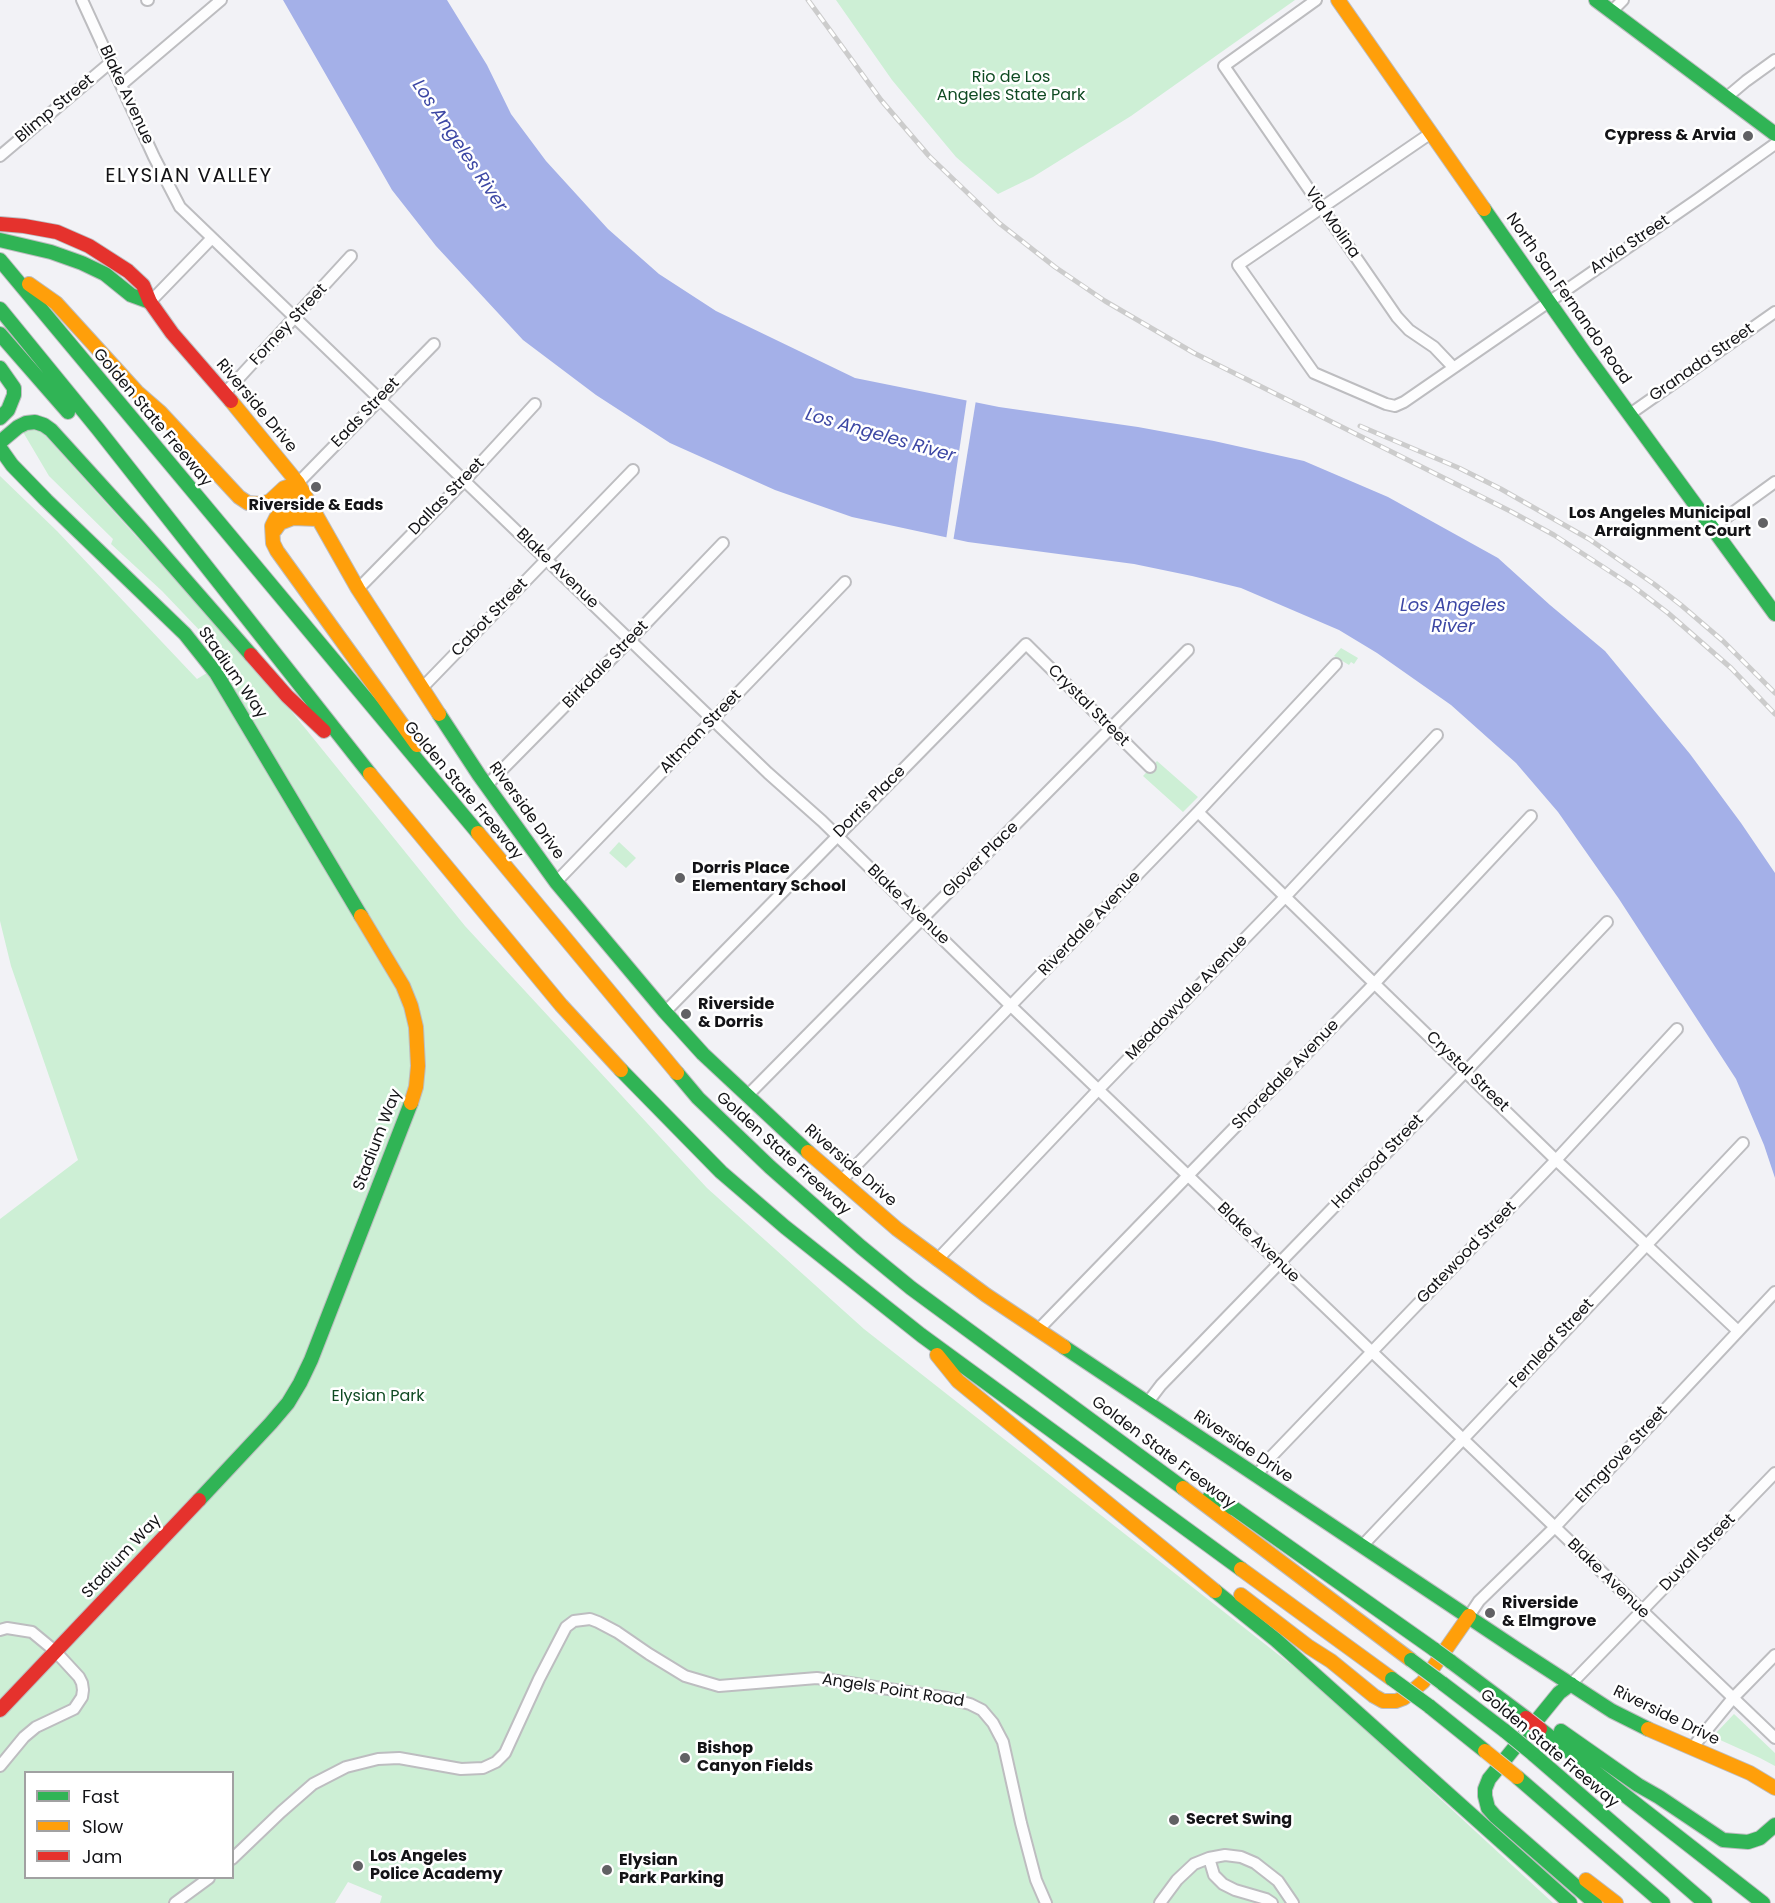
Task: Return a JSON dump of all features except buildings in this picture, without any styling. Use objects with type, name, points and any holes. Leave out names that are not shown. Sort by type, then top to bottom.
[{"type":"main road","name":"North San Fernando Road","points":[[1338,0],[1548,301],[1775,614]]},
{"type":"main road","points":[[1596,0],[1775,134]]},
{"type":"main road","name":"Riverside Drive","points":[[0,224],[24,225],[57,232],[88,246],[128,271],[143,285],[150,302],[172,333],[225,393],[298,483],[358,589],[422,688],[556,882],[703,1054],[792,1138],[897,1229],[937,1260],[1362,1546],[1612,1711],[1750,1773],[1775,1788]]},
{"type":"main road","name":"Riverside Drive","points":[[0,240],[42,249],[82,262],[105,274],[131,295],[150,302]]},
{"type":"main road","points":[[4,265],[56,303],[137,392],[160,412],[239,497],[248,503],[261,504],[270,501],[284,488],[298,483]]},
{"type":"main road","name":"Golden State Freeway","points":[[4,265],[698,1098],[770,1167],[911,1288],[1180,1485],[1505,1731],[1705,1903]]},
{"type":"main road","points":[[0,309],[373,778],[561,1005],[634,1085],[721,1172],[785,1227],[921,1335],[1429,1706],[1517,1777],[1663,1903]]},
{"type":"main road","points":[[0,334],[102,452],[150,497]]},
{"type":"main road","points":[[0,368],[14,388],[14,395],[8,410],[0,418]]},
{"type":"main road","points":[[0,442],[26,423],[44,425],[51,430],[287,696],[373,778]]},
{"type":"main road","name":"Stadium Way","points":[[0,448],[12,465],[46,500],[185,634],[216,672],[393,968],[411,1006],[418,1046],[416,1087],[410,1107],[300,1383],[288,1403],[272,1423],[0,1710]]},
{"type":"main road","points":[[298,483],[292,499],[272,526],[277,551],[454,795],[480,838]]},
{"type":"main road","points":[[272,534],[280,523],[286,520],[300,517],[318,519]]},
{"type":"main road","points":[[921,1335],[958,1381],[1276,1640],[1570,1903]]},
{"type":"main road","points":[[1180,1485],[1234,1509],[1485,1686],[1529,1714],[1763,1903]]},
{"type":"main road","points":[[1135,1524],[1176,1545],[1383,1701],[1396,1701],[1404,1698],[1423,1682],[1469,1616]]},
{"type":"main road","points":[[1571,1684],[1559,1693],[1489,1779],[1485,1789],[1486,1800],[1488,1808],[1495,1816],[1595,1903]]},
{"type":"main road","points":[[1543,1725],[1723,1840],[1748,1842],[1760,1838],[1775,1825]]},
{"type":"main road","points":[[1486,1800],[1514,1825],[1616,1903]]},
{"type":"street","name":"Blake Avenue","points":[[82,0],[154,157],[180,207],[713,720],[837,836],[1641,1612],[1775,1738]]},
{"type":"street","points":[[121,85],[221,0]]},
{"type":"street","name":"Via Molina","points":[[1316,0],[1224,66],[1397,317],[1409,330],[1434,347],[1453,367]]},
{"type":"street","points":[[1611,12],[1623,0]]},
{"type":"street","points":[[1727,97],[1775,60]]},
{"type":"street","name":"Blimp Street","points":[[0,156],[111,62]]},
{"type":"street","points":[[1322,209],[1431,133]]},
{"type":"street","name":"Arvia Street","points":[[1322,209],[1238,265],[1314,373],[1395,406],[1404,402],[1775,144]]},
{"type":"street","points":[[150,302],[212,238]]},
{"type":"street","name":"Forney Street","points":[[225,393],[351,256]]},
{"type":"street","name":"Granada Street","points":[[1630,414],[1775,312]]},
{"type":"street","name":"Eads Street","points":[[298,483],[434,344]]},
{"type":"street","name":"Dallas Street","points":[[358,589],[465,480],[535,404]]},
{"type":"street","name":"Cabot Street","points":[[422,688],[633,470]]},
{"type":"street","points":[[1713,527],[1775,482]]},
{"type":"street","name":"Birkdale Street","points":[[487,785],[723,543]]},
{"type":"street","name":"Altman Street","points":[[556,882],[845,582]]},
{"type":"street","name":"Crystal Street","points":[[1026,644],[1150,767]]},
{"type":"street","name":"Dorris Place","points":[[665,1012],[1026,644]]},
{"type":"street","name":"Glover Place","points":[[748,1095],[1188,650]]},
{"type":"street","name":"Riverdale Avenue","points":[[841,1181],[1198,812],[1336,664]]},
{"type":"street","name":"Meadowvale Avenue","points":[[937,1260],[1437,735]]},
{"type":"street","name":"Crystal Street","points":[[1198,812],[1556,1160],[1738,1331]]},
{"type":"street","name":"Shoredale Avenue","points":[[1038,1330],[1375,983],[1531,816]]},
{"type":"street","name":"Harwood Street","points":[[1148,1402],[1161,1385],[1466,1071],[1607,922]]},
{"type":"street","name":"Gatewood Street","points":[[1257,1476],[1268,1460],[1556,1160],[1677,1029]]},
{"type":"street","name":"Fernleaf Street","points":[[1362,1546],[1743,1143]]},
{"type":"street","name":"Elmgrove Street","points":[[1469,1616],[1479,1601],[1555,1527],[1775,1292]]},
{"type":"street","name":"Duvall Street","points":[[1571,1684],[1775,1473]]},
{"type":"street","name":"Angels Point Road","points":[[234,1857],[313,1784],[346,1767],[399,1758],[461,1769],[483,1768],[496,1762],[505,1753],[538,1679],[566,1627],[574,1621],[590,1619],[617,1632],[685,1676],[718,1686],[817,1678],[947,1698],[982,1710],[993,1723],[1003,1742],[1036,1880],[1046,1903]]},
{"type":"street","points":[[0,1630],[7,1628],[32,1632],[55,1651],[82,1683],[82,1697],[74,1709],[36,1726],[0,1766]]},
{"type":"street","points":[[1692,1748],[1733,1698],[1775,1655]]},
{"type":"street","points":[[1160,1903],[1177,1880],[1194,1864],[1209,1858],[1234,1856],[1255,1863],[1278,1881],[1293,1903]]},
{"type":"street","points":[[1209,1858],[1214,1875],[1223,1884],[1272,1903]]},
{"type":"street","points":[[176,1903],[208,1879]]},
{"type":"green space","name":"Rio de Los Angeles State Park","points":[[836,0],[1295,0],[1131,116],[1033,177],[998,194],[956,157],[892,80]]},
{"type":"green space","name":"Elysian Park","points":[[29,429],[41,431],[271,686],[465,926],[707,1188],[864,1329],[1317,1685],[1553,1903],[380,1903],[382,1896],[348,1882],[335,1903],[0,1903],[0,1219],[78,1160],[11,966],[0,921],[0,476],[57,531],[197,679],[225,662],[204,635],[162,591],[111,544],[113,539],[49,476],[23,432]]},
{"type":"green space","points":[[1341,648],[1358,658],[1354,664],[1351,662],[1349,665],[1334,656]]},
{"type":"green space","points":[[1157,761],[1198,797],[1183,812],[1143,776]]},
{"type":"green space","points":[[619,842],[636,858],[626,868],[609,853]]},
{"type":"green space","points":[[1734,1714],[1775,1753],[1775,1766],[1718,1739],[1716,1733]]},
{"type":"water","name":"Los Angeles River","points":[[283,0],[447,0],[487,65],[511,114],[546,161],[608,229],[659,274],[716,311],[855,378],[999,407],[1138,427],[1214,441],[1304,461],[1388,497],[1498,558],[1605,651],[1690,754],[1775,873],[1775,1178],[1764,1145],[1736,1079],[1619,899],[1558,812],[1516,763],[1451,705],[1377,653],[1339,630],[1241,588],[1134,564],[968,542],[852,517],[775,490],[670,443],[596,395],[523,340],[436,246],[392,190]]},
{"type":"pier","points":[[967,398],[976,400],[953,542],[946,540]]},
{"type":"railway","points":[[808,0],[881,100],[929,156],[999,223],[1055,267],[1105,301],[1194,353],[1554,535],[1634,587],[1668,613],[1731,668],[1775,714]]},
{"type":"railway","points":[[1360,426],[1459,468],[1589,539],[1681,605],[1723,641],[1775,693]]},
{"type":"traffic: fast","points":[[1596,0],[1775,134]]},
{"type":"traffic: fast","points":[[1484,209],[1584,352],[1775,614]]},
{"type":"traffic: fast","points":[[0,240],[51,252],[82,263],[105,274],[131,295],[150,302]]},
{"type":"traffic: fast","points":[[0,260],[478,833]]},
{"type":"traffic: fast","points":[[0,309],[98,429],[370,774]]},
{"type":"traffic: fast","points":[[0,334],[68,412]]},
{"type":"traffic: fast","points":[[0,368],[14,388],[14,395],[8,410],[0,418]]},
{"type":"traffic: fast","points":[[0,442],[26,423],[35,422],[51,430],[251,655]]},
{"type":"traffic: fast","points":[[0,448],[12,465],[46,500],[185,634],[216,673],[361,916]]},
{"type":"traffic: fast","points":[[439,714],[479,775],[556,882],[665,1012],[703,1054],[808,1152]]},
{"type":"traffic: fast","points":[[621,1070],[721,1172],[785,1227],[921,1335],[1241,1569]]},
{"type":"traffic: fast","points":[[677,1073],[698,1098],[770,1167],[861,1247],[911,1288],[1183,1488]]},
{"type":"traffic: fast","points":[[199,1500],[271,1423],[288,1403],[300,1383],[411,1103]]},
{"type":"traffic: fast","points":[[1064,1347],[1518,1650],[1612,1711],[1648,1729]]},
{"type":"traffic: fast","points":[[1209,1498],[1235,1509],[1435,1650]]},
{"type":"traffic: fast","points":[[1215,1591],[1276,1640],[1570,1903]]},
{"type":"traffic: fast","points":[[1435,1650],[1450,1661]]},
{"type":"traffic: fast","points":[[1411,1660],[1442,1683]]},
{"type":"traffic: fast","points":[[1450,1661],[1526,1718]]},
{"type":"traffic: fast","points":[[1392,1679],[1429,1706]]},
{"type":"traffic: fast","points":[[1442,1683],[1505,1731]]},
{"type":"traffic: fast","points":[[1571,1684],[1559,1693],[1489,1779],[1485,1796],[1488,1808],[1495,1816],[1595,1903]]},
{"type":"traffic: fast","points":[[1429,1706],[1485,1751]]},
{"type":"traffic: fast","points":[[1540,1729],[1763,1903]]},
{"type":"traffic: fast","points":[[1505,1731],[1533,1754]]},
{"type":"traffic: fast","points":[[1561,1731],[1638,1785],[1723,1840],[1748,1842],[1760,1838],[1775,1825]]},
{"type":"traffic: fast","points":[[1533,1754],[1705,1903]]},
{"type":"traffic: fast","points":[[1517,1777],[1663,1903]]},
{"type":"traffic: slow","points":[[1338,0],[1484,209]]},
{"type":"traffic: slow","points":[[29,284],[56,303],[137,392],[160,412],[239,497],[248,503],[261,504],[270,501],[284,488],[298,483]]},
{"type":"traffic: slow","points":[[231,401],[298,483],[358,589],[439,714]]},
{"type":"traffic: slow","points":[[298,483],[292,499],[272,526],[273,543],[417,745]]},
{"type":"traffic: slow","points":[[275,530],[280,523],[293,518],[317,519]]},
{"type":"traffic: slow","points":[[370,774],[561,1005],[621,1070]]},
{"type":"traffic: slow","points":[[478,833],[677,1073]]},
{"type":"traffic: slow","points":[[361,916],[403,986],[411,1006],[416,1027],[418,1066],[416,1087],[411,1103]]},
{"type":"traffic: slow","points":[[808,1152],[897,1229],[986,1295],[1064,1347]]},
{"type":"traffic: slow","points":[[937,1355],[958,1381],[1215,1591]]},
{"type":"traffic: slow","points":[[1183,1488],[1411,1660]]},
{"type":"traffic: slow","points":[[1241,1569],[1392,1679]]},
{"type":"traffic: slow","points":[[1241,1595],[1383,1701],[1396,1701],[1404,1698],[1423,1682],[1469,1616]]},
{"type":"traffic: slow","points":[[1648,1729],[1750,1773],[1775,1788]]},
{"type":"traffic: slow","points":[[1485,1751],[1517,1777]]},
{"type":"traffic: slow","points":[[1586,1880],[1616,1903]]},
{"type":"traffic: jam","points":[[0,224],[57,232],[89,246],[128,271],[143,285],[150,302],[172,333],[231,401]]},
{"type":"traffic: jam","points":[[251,655],[287,696],[324,731]]},
{"type":"traffic: jam","points":[[0,1710],[199,1500]]},
{"type":"traffic: jam","points":[[1526,1718],[1540,1729]]},
{"type":"place","name":"Cypress & Arvia","points":[[1748,136]]},
{"type":"place","name":"Riverside & Eads","points":[[316,487]]},
{"type":"place","name":"Los Angeles Municipal Arraignment Court","points":[[1763,523]]},
{"type":"place","name":"Dorris Place Elementary School","points":[[680,878]]},
{"type":"place","name":"Riverside & Dorris","points":[[686,1014]]},
{"type":"place","name":"Riverside & Elmgrove","points":[[1490,1613]]},
{"type":"place","name":"Bishop Canyon Fields","points":[[685,1758]]},
{"type":"place","name":"Secret Swing","points":[[1174,1820]]},
{"type":"place","name":"Los Angeles Police Academy","points":[[358,1866]]},
{"type":"place","name":"Elysian Park Parking","points":[[607,1870]]},
{"type":"district","name":"ELYSIAN VALLEY","points":[[189,177]]}]
